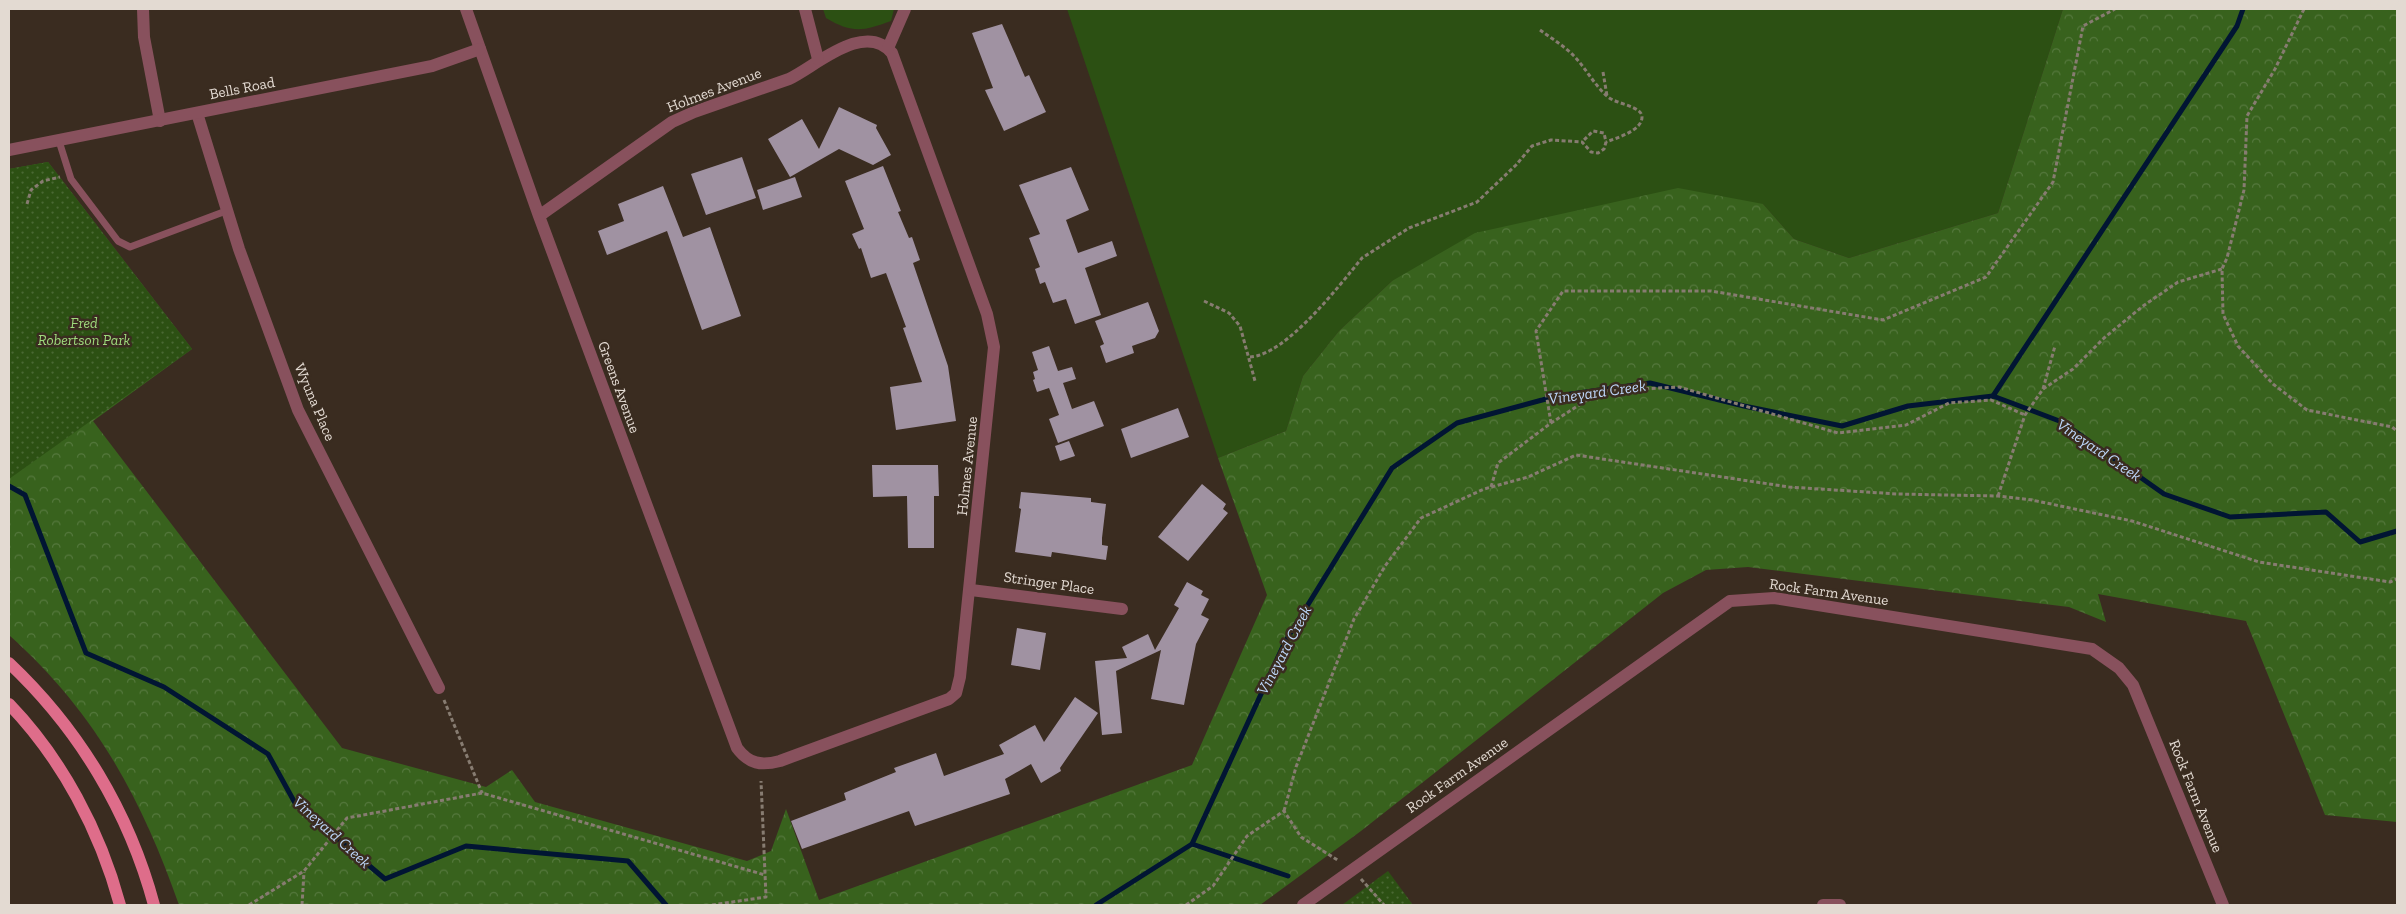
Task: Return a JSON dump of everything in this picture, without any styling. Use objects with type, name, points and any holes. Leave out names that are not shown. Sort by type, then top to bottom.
[{"type":"main road","points":[[9,663],[46,701],[67,727],[101,777],[128,831],[154,905]]},
{"type":"main road","points":[[9,704],[40,740],[75,793],[104,855],[120,905]]},
{"type":"street","points":[[143,9],[144,37],[160,121]]},
{"type":"street","name":"Greens Avenue","points":[[466,9],[539,216],[732,738],[743,756],[758,764]]},
{"type":"street","points":[[805,9],[818,59]]},
{"type":"street","points":[[888,48],[905,9]]},
{"type":"street","name":"Holmes Avenue","points":[[539,216],[672,122],[710,106],[802,73],[818,59],[840,48],[864,42],[873,42],[888,48],[898,68],[992,330],[994,366],[971,590],[959,684],[956,693],[949,699],[780,761],[758,764]]},
{"type":"street","name":"Bells Road","points":[[9,150],[432,66],[480,49]]},
{"type":"street","name":"Wyuna Place","points":[[197,113],[226,211],[298,410],[439,688]]},
{"type":"street","name":"Stringer Place","points":[[971,590],[1122,610]]},
{"type":"street","name":"Rock Farm Avenue","points":[[1303,905],[1730,601],[1774,598],[2092,649],[2118,668],[2132,685],[2223,905]]},
{"type":"street","points":[[1823,905],[1840,905]]},
{"type":"lane","points":[[58,141],[71,179],[118,241],[130,247],[226,211]]},
{"type":"path","points":[[1551,423],[1536,331],[1563,291],[1711,291],[1883,320],[1986,277],[2054,182],[2083,26],[2115,9]]},
{"type":"path","points":[[2304,9],[2275,69],[2247,116],[2244,190],[2227,258],[2222,269],[2222,314],[2238,346],[2273,384],[2307,410],[2392,426],[2397,431]]},
{"type":"path","points":[[1540,30],[1574,56],[1607,97],[1618,103],[1635,107],[1641,113],[1642,118],[1638,126],[1606,142]]},
{"type":"path","points":[[1603,72],[1607,97]]},
{"type":"path","points":[[1250,357],[1269,352],[1312,317],[1362,258],[1372,250],[1409,228],[1477,202],[1516,165],[1532,146],[1551,140],[1582,142],[1591,152],[1598,152],[1604,149],[1606,142],[1604,133],[1598,130],[1592,131],[1582,142]]},
{"type":"path","points":[[27,204],[30,190],[43,181],[65,176]]},
{"type":"path","points":[[2043,389],[2073,369],[2104,338],[2143,306],[2178,282],[2222,269]]},
{"type":"path","points":[[1204,301],[1236,319],[1250,357],[1255,381]]},
{"type":"path","points":[[1998,496],[2025,415],[2043,389],[2055,346]]},
{"type":"path","points":[[1491,487],[1498,463],[1551,423],[1602,391],[1679,387],[1838,433],[1906,425],[1949,404],[1991,400],[2025,415]]},
{"type":"path","points":[[1186,905],[1214,886],[1247,836],[1284,811],[1296,767],[1354,619],[1386,566],[1421,518],[1491,487],[1528,477],[1576,455],[1789,487],[1897,494],[1998,496],[2032,500],[2132,521],[2259,562],[2390,582],[2397,579]]},
{"type":"path","points":[[439,688],[482,794]]},
{"type":"path","points":[[712,905],[766,897],[761,782]]},
{"type":"path","points":[[249,905],[304,872],[347,818],[482,794],[765,875]]},
{"type":"path","points":[[1284,811],[1301,836],[1352,870],[1384,905]]},
{"type":"path","points":[[302,905],[304,872]]},
{"type":"green space","points":[[823,9],[894,9],[891,21],[865,29],[851,29],[826,18]]},
{"type":"green space","points":[[1067,9],[2063,9],[1998,213],[1849,258],[1794,239],[1763,204],[1392,281],[1339,331],[1303,376],[1286,431],[1218,458]]},
{"type":"green space","points":[[2063,9],[2397,9],[2397,822],[2325,815],[2246,621],[2098,594],[2106,622],[2069,607],[1748,567],[1706,570],[1663,593],[1361,831],[1260,905],[179,905],[148,828],[112,758],[91,726],[66,694],[9,635],[9,169],[48,162],[192,349],[93,421],[342,748],[486,787],[512,770],[535,802],[747,861],[771,851],[786,809],[819,900],[1192,765],[1267,595],[1218,458],[1286,431],[1303,376],[1339,331],[1392,281],[1475,233],[1678,188],[1763,204],[1794,239],[1849,258],[1998,213]]},
{"type":"green space","name":"Fred Robertson Park","points":[[48,162],[192,349],[9,479],[9,169]]},
{"type":"green space","points":[[1388,871],[1413,905],[1342,905]]},
{"type":"building","points":[[1002,24],[1025,77],[1029,75],[1046,112],[1004,131],[985,90],[993,88],[972,33]]},
{"type":"building","points":[[839,107],[877,125],[876,128],[891,155],[873,165],[839,149],[790,177],[768,139],[802,119],[819,149]]},
{"type":"building","points":[[742,157],[756,198],[706,215],[691,174]]},
{"type":"building","points":[[883,166],[901,211],[898,212],[909,238],[912,237],[920,260],[913,263],[948,366],[956,421],[896,430],[890,387],[922,382],[903,328],[906,327],[886,273],[871,278],[861,248],[859,249],[852,234],[864,229],[845,181]]},
{"type":"building","points":[[1071,167],[1089,210],[1066,220],[1078,253],[1112,241],[1117,256],[1085,268],[1101,315],[1075,324],[1066,299],[1053,303],[1045,282],[1040,284],[1035,269],[1040,267],[1029,238],[1040,234],[1019,185]]},
{"type":"building","points":[[795,177],[802,197],[763,210],[757,190]]},
{"type":"building","points":[[663,186],[683,237],[710,227],[741,316],[702,330],[667,231],[607,255],[598,231],[624,221],[618,204]]},
{"type":"building","points":[[1148,302],[1159,331],[1155,338],[1132,346],[1134,353],[1106,363],[1100,346],[1104,344],[1095,321]]},
{"type":"building","points":[[1049,346],[1058,371],[1072,367],[1076,379],[1063,383],[1072,409],[1094,401],[1104,426],[1058,443],[1049,419],[1059,415],[1049,388],[1037,392],[1033,380],[1035,379],[1033,372],[1038,370],[1032,352]]},
{"type":"building","points":[[1178,408],[1189,437],[1131,458],[1121,429]]},
{"type":"building","points":[[1069,441],[1075,456],[1060,461],[1055,446]]},
{"type":"building","points":[[872,465],[938,465],[939,496],[934,496],[934,548],[908,548],[907,496],[873,497]]},
{"type":"building","points":[[1202,484],[1226,504],[1223,509],[1228,513],[1188,561],[1158,537]]},
{"type":"building","points":[[1021,492],[1091,498],[1091,502],[1106,504],[1102,545],[1108,546],[1106,560],[1052,552],[1051,557],[1015,552],[1021,509],[1019,508]]},
{"type":"building","points":[[1187,582],[1203,591],[1201,595],[1209,599],[1201,615],[1209,619],[1196,644],[1184,705],[1151,699],[1161,650],[1116,671],[1122,733],[1102,735],[1095,661],[1127,658],[1122,647],[1148,634],[1155,650],[1179,608],[1174,605]]},
{"type":"building","points":[[1017,628],[1046,633],[1040,670],[1011,665]]},
{"type":"building","points":[[1075,697],[1098,713],[1060,768],[1061,771],[1041,783],[1031,764],[1005,779],[1010,794],[915,826],[909,811],[802,849],[791,821],[846,800],[844,793],[896,772],[894,768],[936,753],[944,776],[1004,754],[999,745],[1035,725],[1044,742]]},
{"type":"waterway","points":[[1993,396],[2237,26],[2243,9]]},
{"type":"waterway","name":"Vineyard Creek","points":[[1096,905],[1192,844],[1285,642],[1392,468],[1457,423],[1557,396],[1650,383],[1744,406],[1842,426],[1908,406],[1993,396],[2062,422],[2164,494],[2230,517],[2326,512],[2360,542],[2397,531]]},
{"type":"waterway","name":"Vineyard Creek","points":[[9,486],[25,495],[86,653],[164,687],[268,754],[295,803],[385,879],[466,846],[628,861],[666,905]]},
{"type":"waterway","points":[[1192,844],[1288,876]]}]
